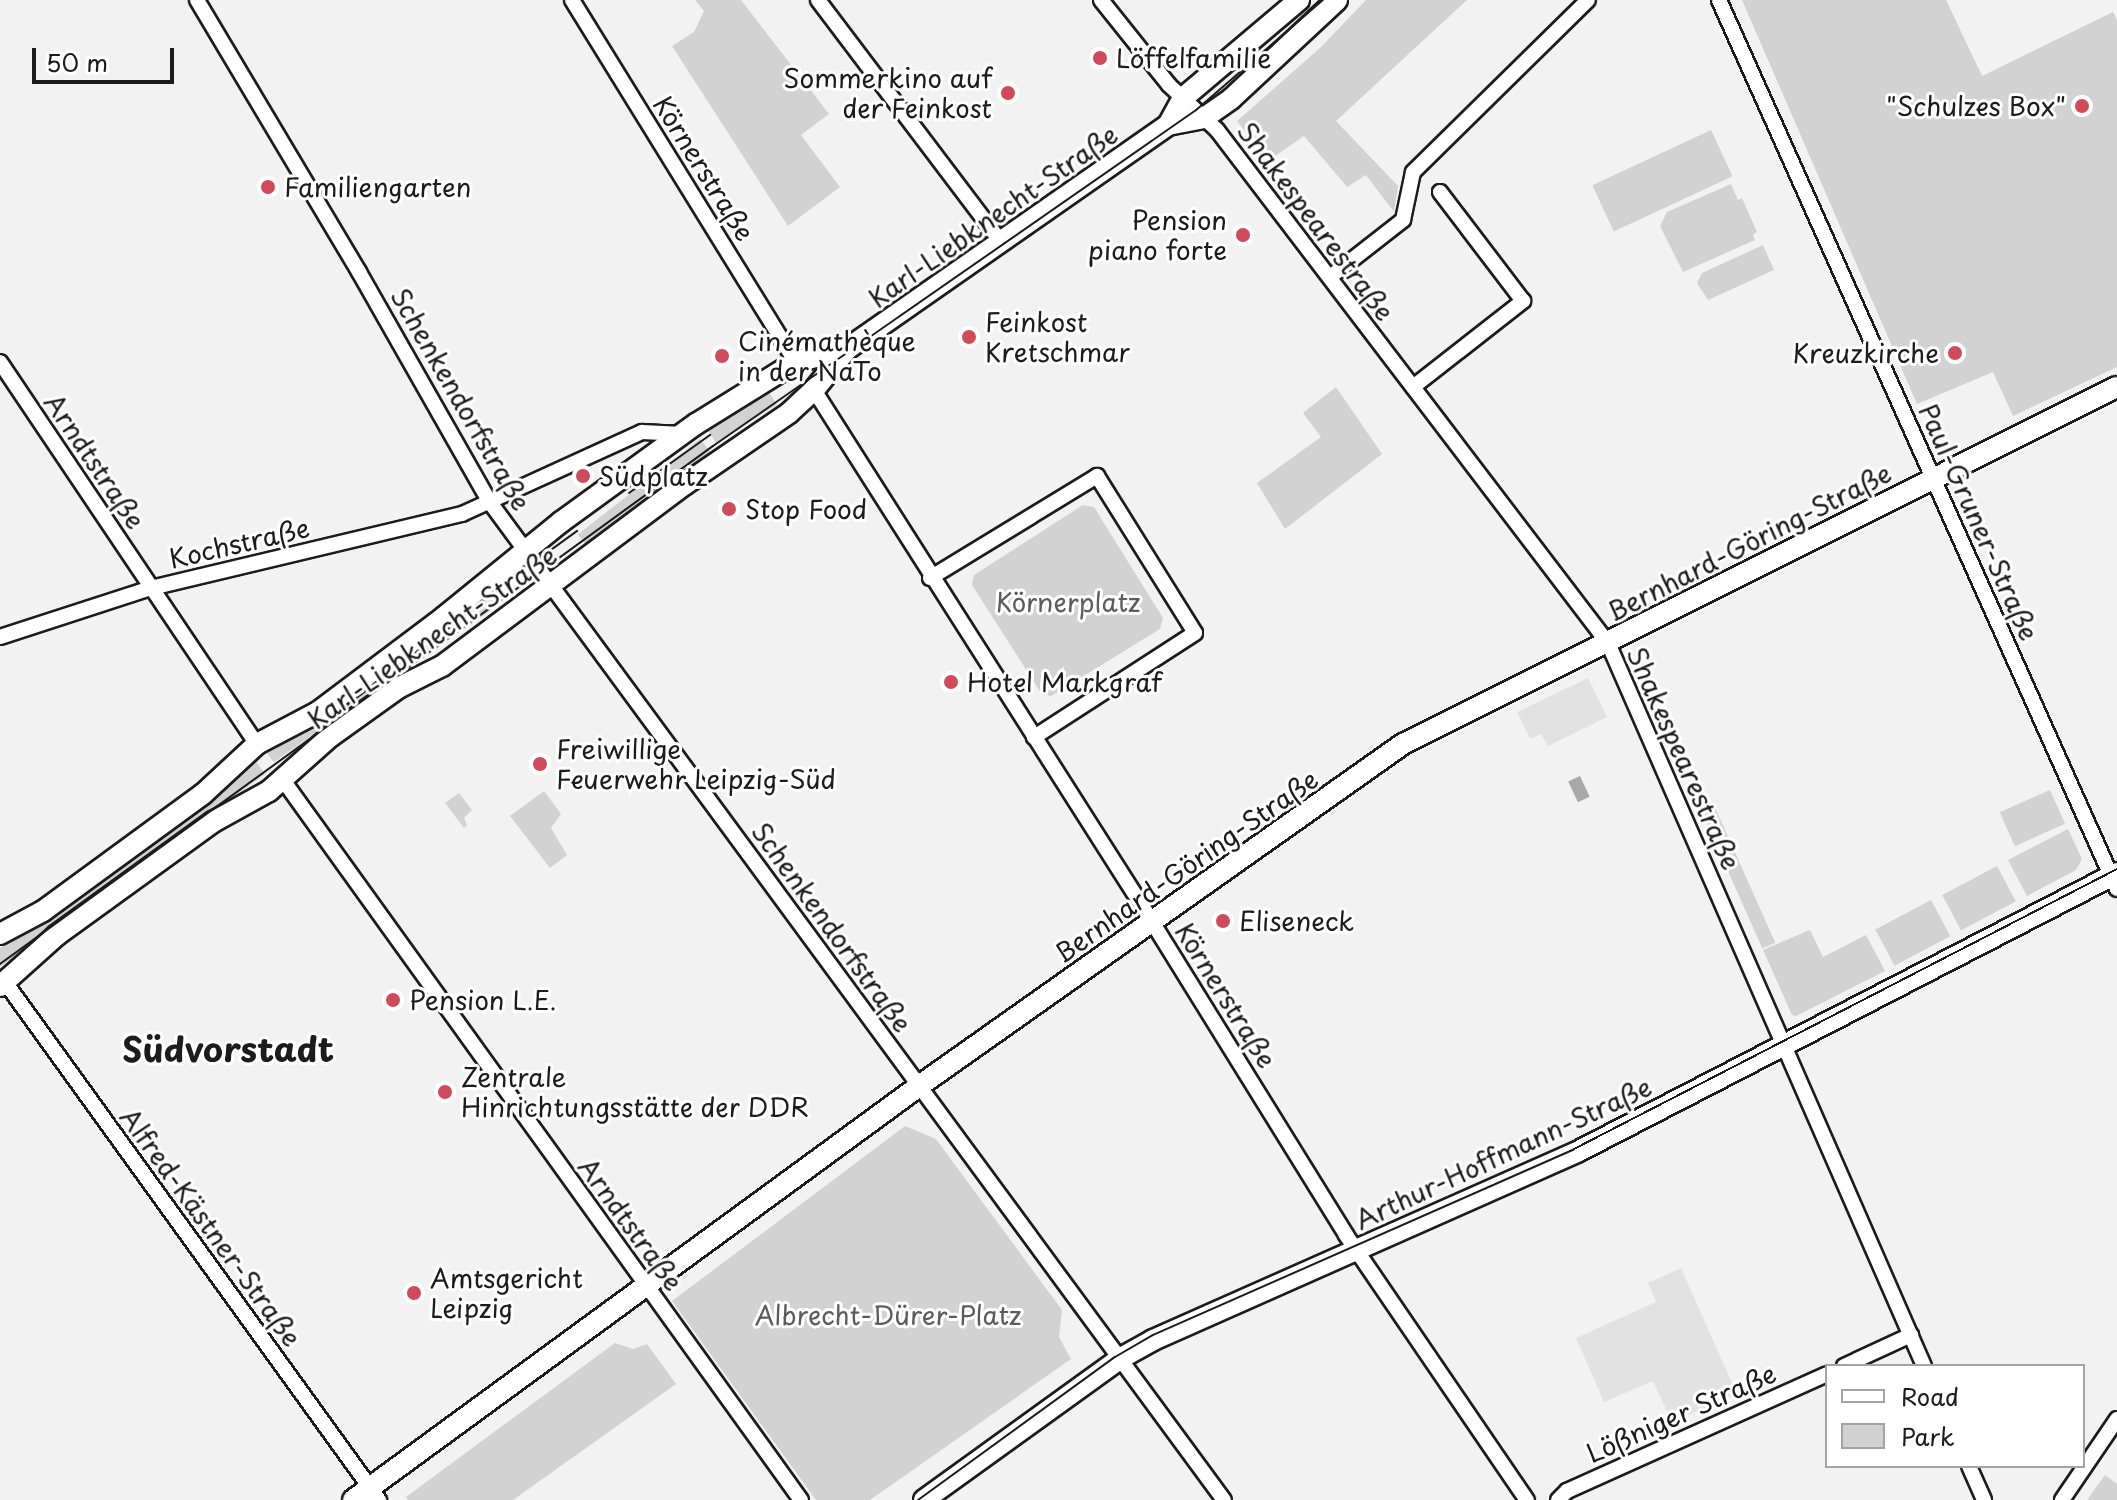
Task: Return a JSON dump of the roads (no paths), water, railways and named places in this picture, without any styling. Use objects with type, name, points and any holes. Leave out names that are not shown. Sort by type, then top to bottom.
[{"type":"street","name":"Schenkendorfstraße","points":[[197,0],[359,272],[489,501],[1224,1500]]},
{"type":"street","name":"Körnerstraße","points":[[572,0],[793,358]]},
{"type":"street","points":[[818,0],[1001,242]]},
{"type":"street","points":[[1101,0],[1183,98],[1204,118]]},
{"type":"street","name":"Karl-Liebknecht-Straße","points":[[1168,125],[1183,98],[1299,0]]},
{"type":"street","name":"Karl-Liebknecht-Straße","points":[[2,984],[57,935],[213,822],[283,780],[331,736],[398,688],[442,666],[684,485],[789,413],[814,390],[847,349],[1168,125],[1204,118],[1231,99],[1337,0]]},
{"type":"street","points":[[1330,277],[1403,220],[1413,172],[1588,0]]},
{"type":"street","name":"Paul-Gruner-Straße","points":[[1719,0],[2115,879]]},
{"type":"street","name":"Shakespearestraße","points":[[1204,118],[1330,277],[1608,643],[1923,1364]]},
{"type":"street","points":[[1413,387],[1523,301],[1440,192]]},
{"type":"street","name":"Karl-Liebknecht-Straße","points":[[0,934],[43,911],[203,794],[257,744],[318,712],[561,522],[793,358],[847,349]]},
{"type":"street","name":"Arndtstraße","points":[[0,362],[257,744]]},
{"type":"street","name":"Bernhard-Göring-Straße","points":[[353,1500],[375,1494],[646,1286],[919,1086],[1403,744],[2117,387]]},
{"type":"street","name":"Körnerstraße","points":[[814,390],[1356,1250],[1527,1500]]},
{"type":"street","points":[[489,501],[642,432],[683,434]]},
{"type":"street","points":[[930,578],[1097,476],[1195,633],[1034,737]]},
{"type":"street","name":"Kochstraße","points":[[0,637],[151,588],[462,514],[489,501]]},
{"type":"street","name":"Arndtstraße","points":[[283,780],[801,1500]]},
{"type":"street","name":"Arthur-Hoffmann-Straße","points":[[924,1500],[1121,1358],[1159,1336],[1577,1152],[2115,879]]},
{"type":"street","name":"Alfred-Kästner-Straße","points":[[2,984],[375,1494]]},
{"type":"street","points":[[1848,1364],[1911,1335]]},
{"type":"street","name":"Lößniger Straße","points":[[1558,1500],[1567,1491],[1825,1375]]},
{"type":"street","points":[[2085,1466],[2117,1419]]},
{"type":"street","points":[[1970,1468],[1984,1500]]},
{"type":"street","points":[[2062,1500],[2084,1468]]},
{"type":"tram line","points":[[0,964],[713,446],[1196,110],[1323,0]]},
{"type":"tram line","points":[[629,493],[710,435]]},
{"type":"tram line","points":[[493,592],[577,531]]},
{"type":"tram line","points":[[918,1500],[1115,1357],[1153,1335],[1574,1149],[2117,869]]},
{"type":"place","name":"Löffelfamilie","points":[[1100,58]]},
{"type":"place","name":"Sommerkino auf der Feinkost","points":[[1008,93]]},
{"type":"place","name":"\"Schulzes Box\"","points":[[2082,106]]},
{"type":"place","name":"Familiengarten","points":[[268,187]]},
{"type":"place","name":"Pension piano forte","points":[[1243,235]]},
{"type":"place","name":"Feinkost Kretschmar","points":[[969,337]]},
{"type":"place","name":"Kreuzkirche","points":[[1955,353]]},
{"type":"place","name":"Cinémathèque in der NaTo","points":[[722,356]]},
{"type":"place","name":"Südplatz","points":[[583,476]]},
{"type":"place","name":"Stop Food","points":[[729,509]]},
{"type":"place","name":"Hotel Markgraf","points":[[951,682]]},
{"type":"place","name":"Freiwillige Feuerwehr Leipzig-Süd","points":[[540,764]]},
{"type":"place","name":"Eliseneck","points":[[1223,921]]},
{"type":"place","name":"Pension L.E.","points":[[393,1000]]},
{"type":"place","name":"Zentrale Hinrichtungsstätte der DDR","points":[[445,1092]]},
{"type":"place","name":"Amtsgericht Leipzig","points":[[414,1293]]},
{"type":"district","name":"Südvorstadt","points":[[228,1049]]},
{"type":"park label","name":"Körnerplatz","points":[[1068,602]]},
{"type":"park label","name":"Albrecht-Dürer-Platz","points":[[888,1315]]}]
